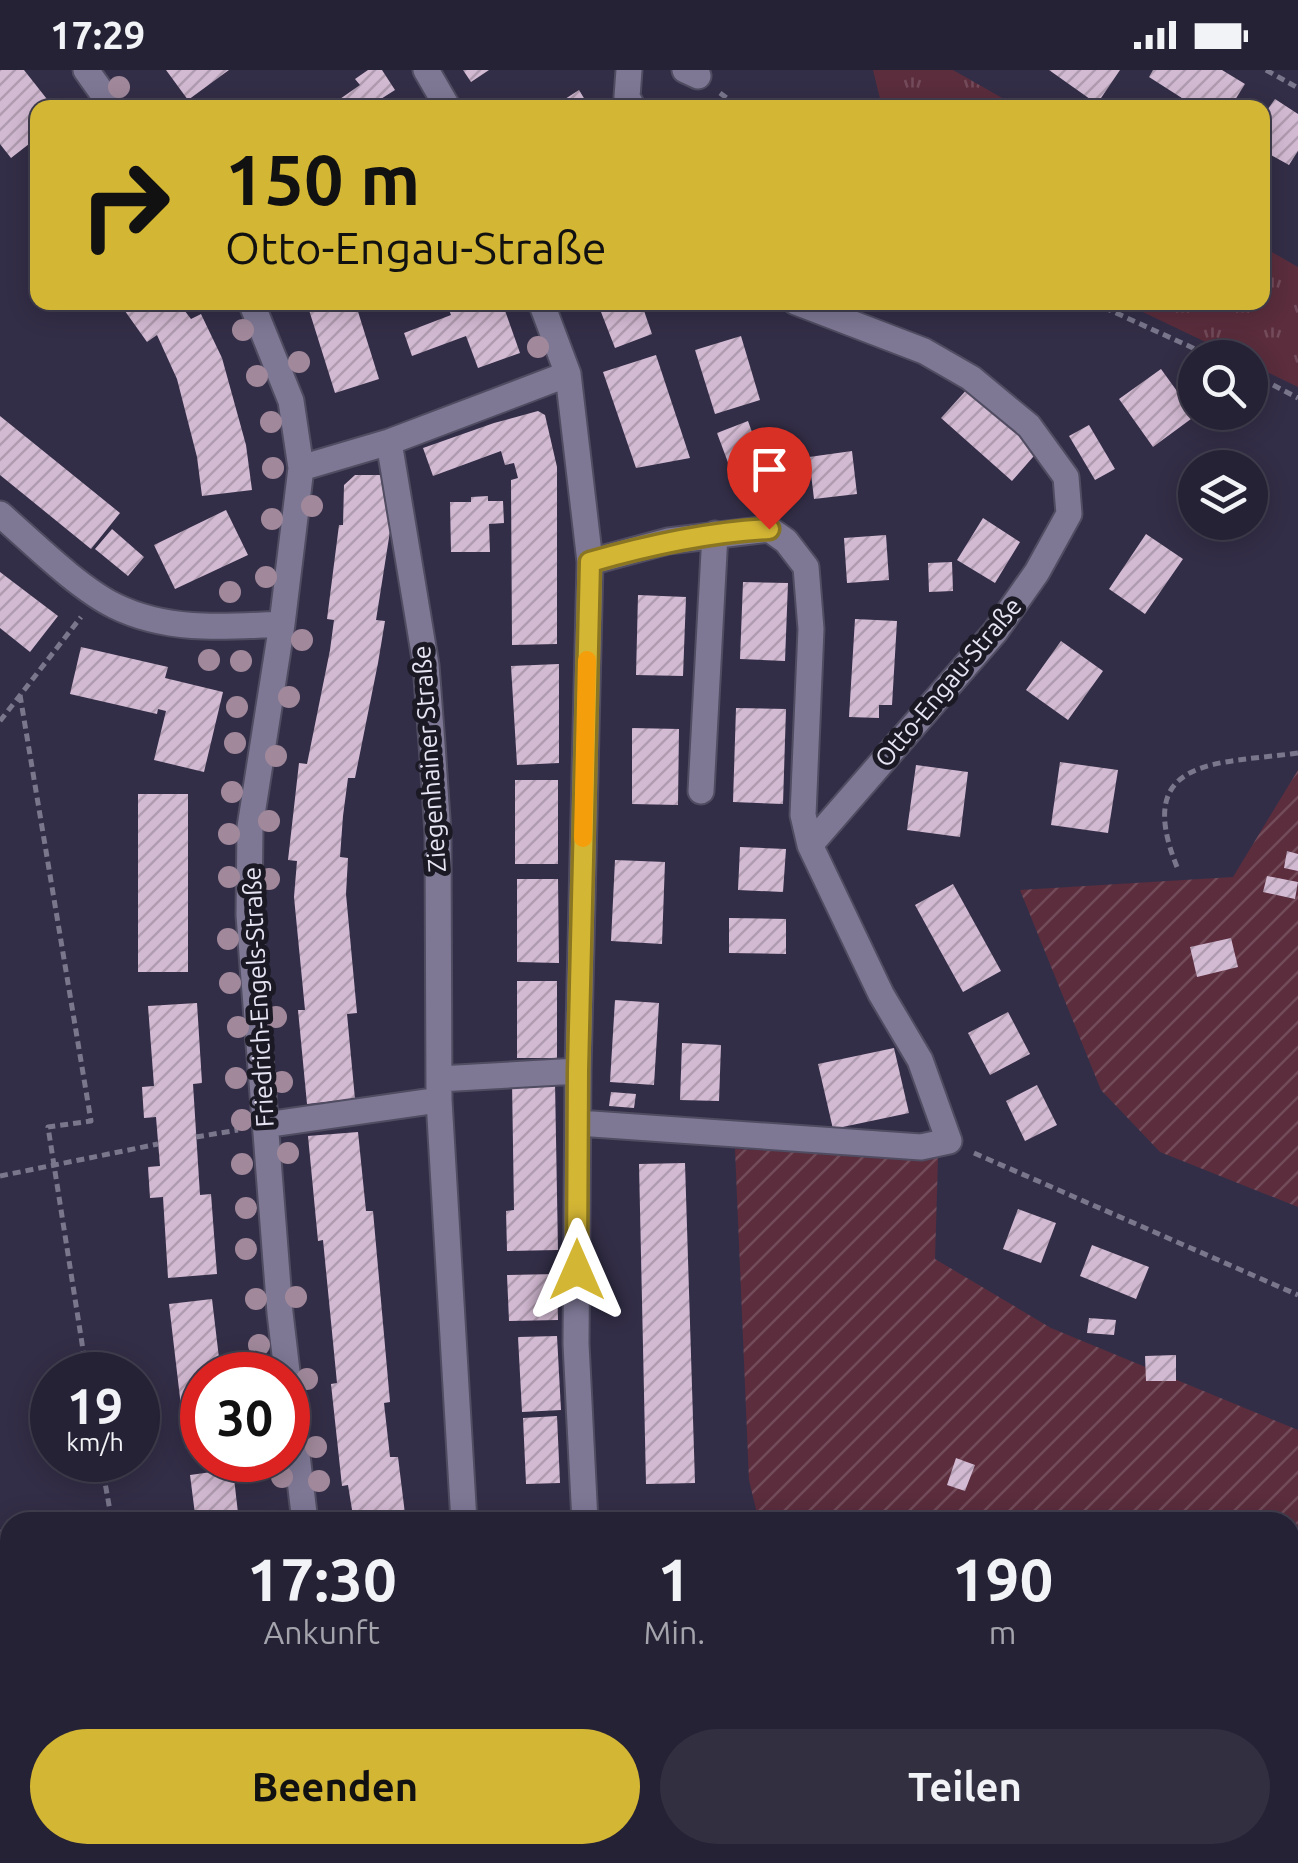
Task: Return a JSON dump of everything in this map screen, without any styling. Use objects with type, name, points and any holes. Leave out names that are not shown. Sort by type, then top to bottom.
[{"type":"street","points":[[86,70],[108,100]]},
{"type":"street","points":[[426,70],[443,100]]},
{"type":"street","points":[[629,70],[629,100]]},
{"type":"street","name":"Friedrich-Engels-Straße","points":[[254,310],[291,401],[301,468],[282,624],[250,827],[248,915],[280,1312],[304,1512]]},
{"type":"street","points":[[544,310],[568,374],[590,562],[576,1344],[584,1512]]},
{"type":"street","name":"Otto-Engau-Straße","points":[[810,845],[995,632],[1038,572],[1069,514],[1066,477],[1029,426],[972,378],[924,351],[817,310]]},
{"type":"street","points":[[301,468],[389,442],[568,374]]},
{"type":"street","name":"Ziegenhainer Straße","points":[[389,442],[426,665],[438,834],[439,1089],[463,1512]]},
{"type":"street","points":[[0,514],[114,606],[178,625],[208,628],[282,624]]},
{"type":"street","points":[[578,1123],[921,1147],[948,1141],[920,1060],[880,994],[810,845],[803,815],[811,628],[806,566],[769,529],[668,541],[590,562]]},
{"type":"street","points":[[701,791],[715,534]]},
{"type":"street","points":[[266,1126],[439,1089],[578,1071]]},
{"type":"path","points":[[1266,70],[1298,88]]},
{"type":"path","points":[[1110,310],[1178,341]]},
{"type":"path","points":[[1268,382],[1298,398]]},
{"type":"path","points":[[0,721],[98,595]]},
{"type":"path","points":[[20,695],[91,1121],[48,1127],[83,1352]]},
{"type":"path","points":[[1177,868],[1163,822],[1166,798],[1178,780],[1194,768],[1298,753]]},
{"type":"path","points":[[196,1136],[266,1126]]},
{"type":"path","points":[[948,1141],[1298,1296]]},
{"type":"path","points":[[0,1176],[158,1144]]},
{"type":"path","points":[[105,1482],[110,1512]]},
{"type":"green space","points":[[873,70],[953,70],[1006,100],[880,100]]},
{"type":"green space","points":[[1270,251],[1298,267],[1298,387],[1268,373],[1268,340],[1201,340],[1139,310],[1270,310]]},
{"type":"green space","points":[[1298,770],[1298,1207],[1160,1152],[1101,1090],[1020,890],[1233,877]]},
{"type":"green space","points":[[735,1149],[938,1158],[935,1259],[1051,1328],[1298,1430],[1298,1512],[757,1512],[749,1480]]},
{"type":"building","points":[[0,70],[24,70],[48,100],[30,100],[30,143],[11,158],[0,144]]},
{"type":"building","points":[[166,70],[229,70],[188,100]]},
{"type":"building","points":[[368,70],[382,70],[395,90],[379,100],[338,100],[360,85],[355,79]]},
{"type":"building","points":[[463,70],[489,70],[471,82]]},
{"type":"building","points":[[1049,70],[1120,70],[1100,100],[1091,100]]},
{"type":"building","points":[[1153,70],[1222,70],[1245,84],[1235,100],[1185,100],[1149,77]]},
{"type":"building","points":[[579,90],[585,100],[563,100]]},
{"type":"building","points":[[1275,99],[1298,114],[1298,151],[1289,165],[1270,154],[1270,106]]},
{"type":"building","points":[[124,310],[184,310],[191,319],[201,314],[222,358],[246,445],[252,490],[202,496],[197,457],[177,379],[157,335],[147,342]]},
{"type":"building","points":[[309,310],[357,310],[379,379],[335,393]]},
{"type":"building","points":[[449,310],[505,310],[520,353],[478,368],[466,336],[412,356],[404,333],[451,315]]},
{"type":"building","points":[[644,310],[652,334],[615,348],[601,312]]},
{"type":"building","points":[[741,336],[760,400],[715,414],[695,350]]},
{"type":"building","points":[[656,355],[690,458],[636,468],[603,372]]},
{"type":"building","points":[[1161,369],[1178,392],[1178,429],[1153,447],[1119,399]]},
{"type":"building","points":[[970,386],[1040,449],[1012,481],[941,418]]},
{"type":"building","points":[[538,411],[545,415],[557,467],[557,644],[512,645],[511,480],[518,478],[514,463],[505,465],[501,451],[433,476],[423,448]]},
{"type":"building","points":[[0,416],[120,513],[91,549],[0,475]]},
{"type":"building","points":[[748,421],[764,465],[733,476],[717,433]]},
{"type":"building","points":[[1089,425],[1115,469],[1095,480],[1069,436]]},
{"type":"building","points":[[852,451],[857,494],[814,499],[809,457]]},
{"type":"building","points":[[355,475],[380,475],[391,484],[391,525],[376,620],[385,621],[355,778],[348,778],[340,857],[348,858],[346,894],[357,1013],[347,1014],[355,1099],[307,1104],[298,1010],[305,1010],[294,897],[297,861],[288,860],[299,763],[307,764],[330,650],[334,620],[327,619],[339,525],[343,525],[344,485]]},
{"type":"building","points":[[488,496],[488,501],[503,501],[504,523],[489,524],[490,552],[451,552],[450,502],[471,502],[471,497]]},
{"type":"building","points":[[226,510],[248,555],[175,589],[154,545]]},
{"type":"building","points":[[983,518],[1020,542],[995,583],[957,560]]},
{"type":"building","points":[[112,529],[144,557],[128,576],[95,549]]},
{"type":"building","points":[[1146,534],[1183,559],[1145,614],[1109,589]]},
{"type":"building","points":[[886,535],[889,580],[847,583],[844,538]]},
{"type":"building","points":[[952,562],[953,591],[929,592],[928,563]]},
{"type":"building","points":[[0,572],[58,616],[30,652],[0,628]]},
{"type":"building","points":[[743,582],[788,583],[785,661],[740,659]]},
{"type":"building","points":[[638,595],[686,597],[683,676],[636,675]]},
{"type":"building","points":[[855,619],[897,621],[892,705],[879,705],[879,718],[849,717]]},
{"type":"building","points":[[1061,641],[1103,671],[1068,720],[1026,690]]},
{"type":"building","points":[[81,647],[168,667],[165,678],[223,692],[204,772],[154,760],[166,711],[158,709],[157,714],[70,694]]},
{"type":"building","points":[[559,664],[559,763],[517,765],[511,666]]},
{"type":"building","points":[[736,708],[786,709],[783,804],[733,802]]},
{"type":"building","points":[[632,728],[679,729],[678,805],[632,804]]},
{"type":"building","points":[[1060,762],[1118,770],[1108,833],[1051,825]]},
{"type":"building","points":[[916,765],[968,772],[960,837],[907,830]]},
{"type":"building","points":[[515,780],[558,780],[558,864],[515,864]]},
{"type":"building","points":[[138,794],[188,794],[188,972],[138,972]]},
{"type":"building","points":[[740,847],[786,849],[783,892],[738,890]]},
{"type":"building","points":[[1287,851],[1298,854],[1298,871],[1284,868]]},
{"type":"building","points":[[615,860],[665,862],[662,944],[611,941]]},
{"type":"building","points":[[1267,876],[1298,882],[1295,899],[1263,892]]},
{"type":"building","points":[[517,879],[558,879],[559,963],[517,962]]},
{"type":"building","points":[[953,884],[1001,971],[963,992],[915,905]]},
{"type":"building","points":[[729,918],[786,919],[786,954],[729,953]]},
{"type":"building","points":[[1231,938],[1238,967],[1197,977],[1190,947]]},
{"type":"building","points":[[517,981],[557,981],[557,1058],[517,1058]]},
{"type":"building","points":[[615,1000],[659,1003],[654,1085],[610,1082]]},
{"type":"building","points":[[197,1003],[202,1083],[193,1084],[200,1195],[211,1194],[217,1274],[168,1278],[163,1197],[150,1198],[148,1167],[160,1166],[156,1117],[144,1118],[142,1087],[154,1086],[148,1006]]},
{"type":"building","points":[[1008,1012],[1030,1054],[990,1075],[968,1033]]},
{"type":"building","points":[[682,1043],[721,1045],[719,1101],[680,1100]]},
{"type":"building","points":[[894,1048],[909,1113],[833,1129],[818,1064]]},
{"type":"building","points":[[512,1082],[555,1082],[558,1250],[507,1251],[506,1211],[514,1210]]},
{"type":"building","points":[[1037,1085],[1057,1125],[1025,1141],[1006,1101]]},
{"type":"building","points":[[611,1092],[636,1094],[634,1108],[609,1106]]},
{"type":"building","points":[[358,1132],[366,1211],[373,1211],[390,1402],[384,1403],[390,1457],[398,1457],[405,1512],[352,1512],[348,1485],[342,1486],[331,1384],[337,1383],[308,1136]]},
{"type":"building","points":[[685,1163],[695,1483],[646,1484],[639,1164]]},
{"type":"building","points":[[1018,1209],[1056,1223],[1041,1263],[1003,1249]]},
{"type":"building","points":[[1092,1245],[1149,1267],[1136,1299],[1080,1276]]},
{"type":"building","points":[[557,1274],[558,1320],[509,1321],[507,1275]]},
{"type":"building","points":[[212,1299],[218,1352],[180,1352],[180,1398],[169,1304]]},
{"type":"building","points":[[1089,1318],[1116,1320],[1114,1335],[1087,1333]]},
{"type":"building","points":[[557,1336],[561,1410],[522,1412],[518,1337]]},
{"type":"building","points":[[1176,1355],[1176,1381],[1146,1381],[1145,1356]]},
{"type":"building","points":[[557,1416],[560,1483],[526,1484],[523,1418]]},
{"type":"building","points":[[956,1458],[975,1465],[965,1491],[947,1485]]},
{"type":"building","points":[[191,1482],[234,1482],[238,1512],[195,1512]]},
{"type":"slow traffic","points":[[583,838],[587,660]]},
{"type":"route","points":[[577,1270],[590,562],[668,541],[769,529]]}]
